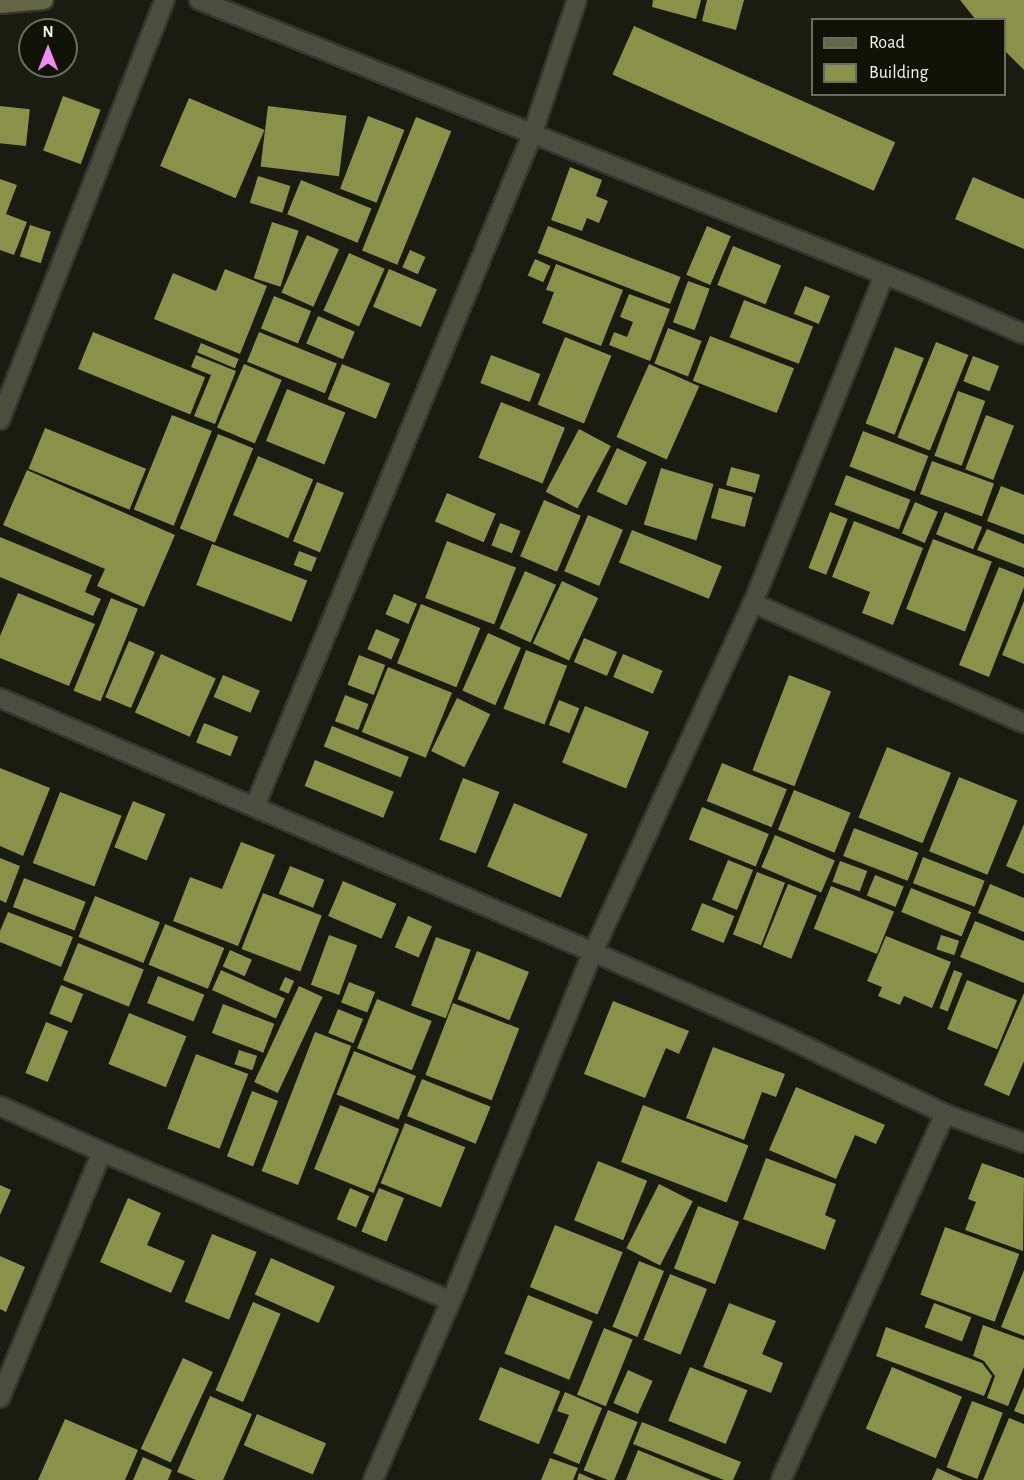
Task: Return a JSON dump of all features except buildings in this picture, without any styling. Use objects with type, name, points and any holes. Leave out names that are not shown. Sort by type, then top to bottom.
[{"type":"main road","points":[[0,4],[44,0]]},
{"type":"street","points":[[0,420],[165,0]]},
{"type":"street","points":[[199,0],[1024,334]]},
{"type":"street","points":[[255,806],[532,135],[577,0]]},
{"type":"street","points":[[373,1480],[451,1301],[593,952],[753,603],[884,276]]},
{"type":"street","points":[[753,603],[1024,723]]},
{"type":"street","points":[[0,698],[593,952],[788,1038],[945,1114],[1024,1143]]},
{"type":"street","points":[[0,1106],[451,1301]]},
{"type":"street","points":[[781,1480],[945,1114]]},
{"type":"street","points":[[0,1398],[102,1152]]}]
